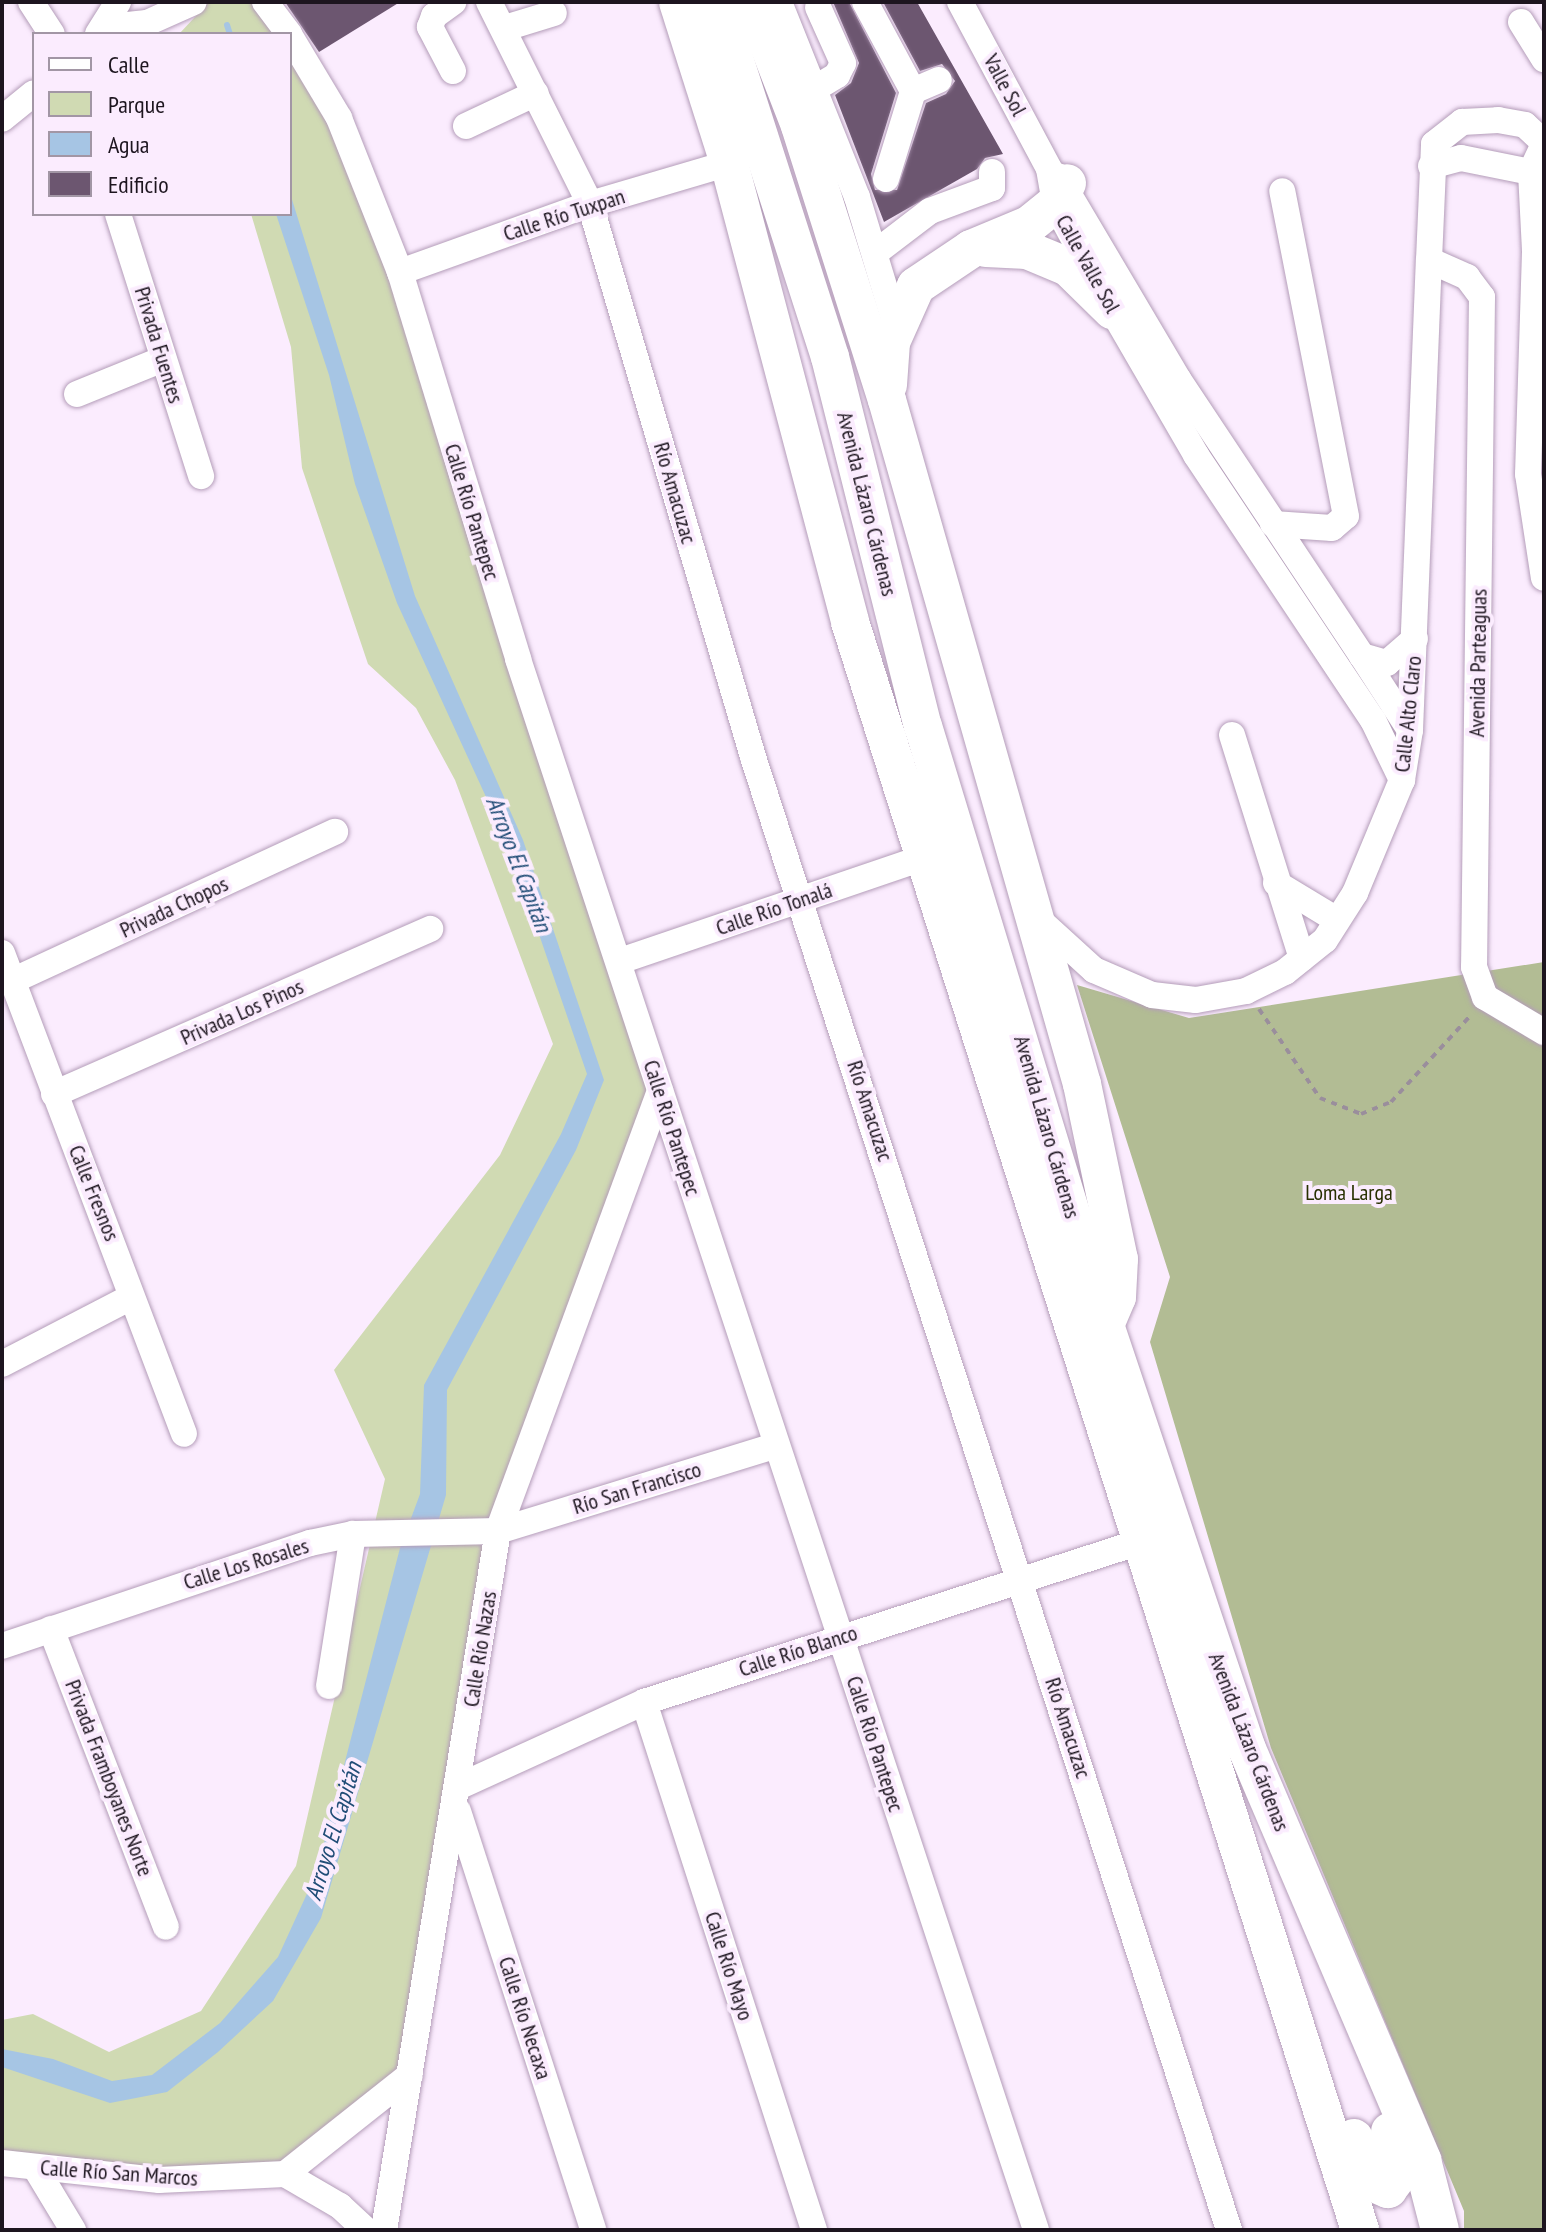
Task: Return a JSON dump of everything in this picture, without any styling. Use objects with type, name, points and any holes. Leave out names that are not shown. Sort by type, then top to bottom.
[{"type":"highway","name":"Avenida Lázaro Cárdenas","points":[[678,2],[729,163],[850,622],[928,856],[1146,1540],[1357,2229]]},
{"type":"highway","name":"Avenida Lázaro Cárdenas","points":[[716,2],[830,357],[923,726],[1105,1325],[1247,1749],[1422,2160],[1440,2230]]},
{"type":"highway","points":[[752,2],[800,126],[887,400],[1082,1084],[1119,1259],[1117,1297],[1105,1325]]},
{"type":"highway","points":[[887,400],[896,325],[916,286],[971,249],[1018,231],[1057,185]]},
{"type":"highway","points":[[971,249],[1041,254],[1068,267],[1112,310]]},
{"type":"highway","points":[[1251,1881],[1278,1919],[1366,2173],[1375,2186],[1388,2189],[1404,2168],[1337,2006],[1332,1985],[1339,1963]]},
{"type":"street","points":[[31,2],[51,32]]},
{"type":"street","points":[[110,24],[151,2]]},
{"type":"street","points":[[110,24],[147,23],[194,2]]},
{"type":"street","name":"Calle Río Pantepec","points":[[265,2],[287,32]]},
{"type":"street","points":[[453,2],[434,16],[430,27],[453,71]]},
{"type":"street","name":"Río Amacuzac","points":[[489,2],[505,28],[590,204],[749,745],[1229,2230]]},
{"type":"street","points":[[779,2],[875,253],[896,325]]},
{"type":"street","points":[[865,2],[913,91],[886,179]]},
{"type":"street","name":"Valle Sol","points":[[960,2],[1057,185]]},
{"type":"street","points":[[814,89],[837,75],[843,63],[819,4]]},
{"type":"street","points":[[505,28],[554,13]]},
{"type":"street","points":[[1521,22],[1544,59]]},
{"type":"street","name":"Calle Río Pantepec","points":[[292,40],[339,118],[400,272],[513,644],[1036,2230]]},
{"type":"street","points":[[913,91],[939,80]]},
{"type":"street","points":[[466,126],[536,93]]},
{"type":"street","points":[[2,119],[32,95]]},
{"type":"street","points":[[1531,172],[1461,158],[1431,166],[1434,144],[1462,122],[1525,125],[1544,143],[1531,172],[1535,252],[1536,478],[1544,578]]},
{"type":"street","name":"Calle Río Tuxpan","points":[[400,272],[590,204],[729,163]]},
{"type":"street","name":"Calle Alto Claro","points":[[1034,915],[1094,970],[1152,995],[1196,1000],[1246,991],[1302,958],[1337,920],[1402,780],[1410,730],[1431,166]]},
{"type":"street","points":[[875,253],[930,211],[992,188],[992,172]]},
{"type":"street","name":"Calle Valle Sol","points":[[1057,185],[1112,310],[1196,455],[1373,720],[1402,780]]},
{"type":"street","name":"Calle Valle Sol","points":[[1057,185],[1178,379],[1410,730]]},
{"type":"street","points":[[1273,524],[1332,528],[1346,516],[1282,191]]},
{"type":"street","name":"Privada Fuentes","points":[[119,216],[201,476]]},
{"type":"street","name":"Avenida Parteaguas","points":[[1429,260],[1473,281],[1482,297],[1473,952],[1476,981],[1485,997]]},
{"type":"street","points":[[77,394],[163,359]]},
{"type":"street","points":[[1362,656],[1387,663],[1415,639]]},
{"type":"street","points":[[1232,735],[1302,958]]},
{"type":"street","name":"Privada Chopos","points":[[5,962],[335,832]]},
{"type":"street","name":"Calle Río Tonalá","points":[[620,961],[928,856]]},
{"type":"street","points":[[1276,883],[1337,920]]},
{"type":"street","name":"Privada Los Pinos","points":[[54,1094],[430,929]]},
{"type":"street","name":"Calle Fresnos","points":[[5,962],[184,1434]]},
{"type":"street","points":[[1485,997],[1544,1032]]},
{"type":"street","name":"Calle Río Nazas","points":[[384,2230],[458,1796],[498,1531],[660,1091]]},
{"type":"street","points":[[2,1364],[131,1297]]},
{"type":"street","name":"Río San Francisco","points":[[498,1531],[775,1446]]},
{"type":"street","name":"Calle Los Rosales","points":[[2,1646],[264,1556],[353,1534],[498,1531]]},
{"type":"street","points":[[329,1686],[353,1534]]},
{"type":"street","name":"Calle Río Blanco","points":[[458,1796],[644,1702],[1146,1540]]},
{"type":"street","name":"Privada Framboyanes Norte","points":[[51,1629],[166,1927]]},
{"type":"street","name":"Calle Río Mayo","points":[[644,1702],[814,2230]]},
{"type":"street","name":"Calle Río Necaxa","points":[[458,1796],[593,2230]]},
{"type":"street","points":[[366,2230],[340,2206],[285,2174],[410,2075]]},
{"type":"street","name":"Calle Río San Marcos","points":[[2,2163],[184,2180],[285,2174]]},
{"type":"street","points":[[35,2167],[73,2230]]},
{"type":"path","points":[[1246,991],[1320,1098],[1361,1114],[1391,1102],[1447,1046],[1485,997]]},
{"type":"green space","points":[[209,2],[264,2],[286,32],[181,32]]},
{"type":"green space","points":[[292,39],[339,118],[660,1091],[498,1531],[410,2075],[285,2174],[2,2163],[2,2020],[33,2014],[109,2052],[201,2011],[296,1866],[385,1479],[334,1370],[500,1155],[553,1044],[455,780],[416,708],[368,664],[302,468],[291,347],[252,216],[292,216]]},
{"type":"green space","name":"Loma Larga","points":[[1544,962],[1544,2230],[1464,2230],[1464,2211],[1271,1748],[1150,1342],[1170,1277],[1077,985],[1189,1018]]},
{"type":"water","points":[[292,199],[415,596],[523,840],[604,1080],[576,1150],[447,1390],[446,1495],[321,1918],[273,2001],[218,2052],[167,2092],[110,2103],[2,2067],[2,2049],[53,2059],[112,2081],[152,2075],[220,2023],[278,1957],[316,1874],[400,1548],[420,1494],[424,1385],[561,1134],[587,1074],[509,847],[397,603],[355,484],[329,375],[277,216],[292,216]]},
{"type":"building","points":[[285,2],[400,2],[319,52]]},
{"type":"building","points":[[833,2],[849,2],[896,93],[871,174],[875,190],[897,190],[926,103],[946,94],[955,81],[942,64],[920,71],[883,2],[917,2],[1003,154],[985,158],[977,169],[884,222],[835,95],[851,83],[859,63]]},
{"type":"waterway","name":"Arroyo El Capitán","points":[[227,25],[229,32]]}]
